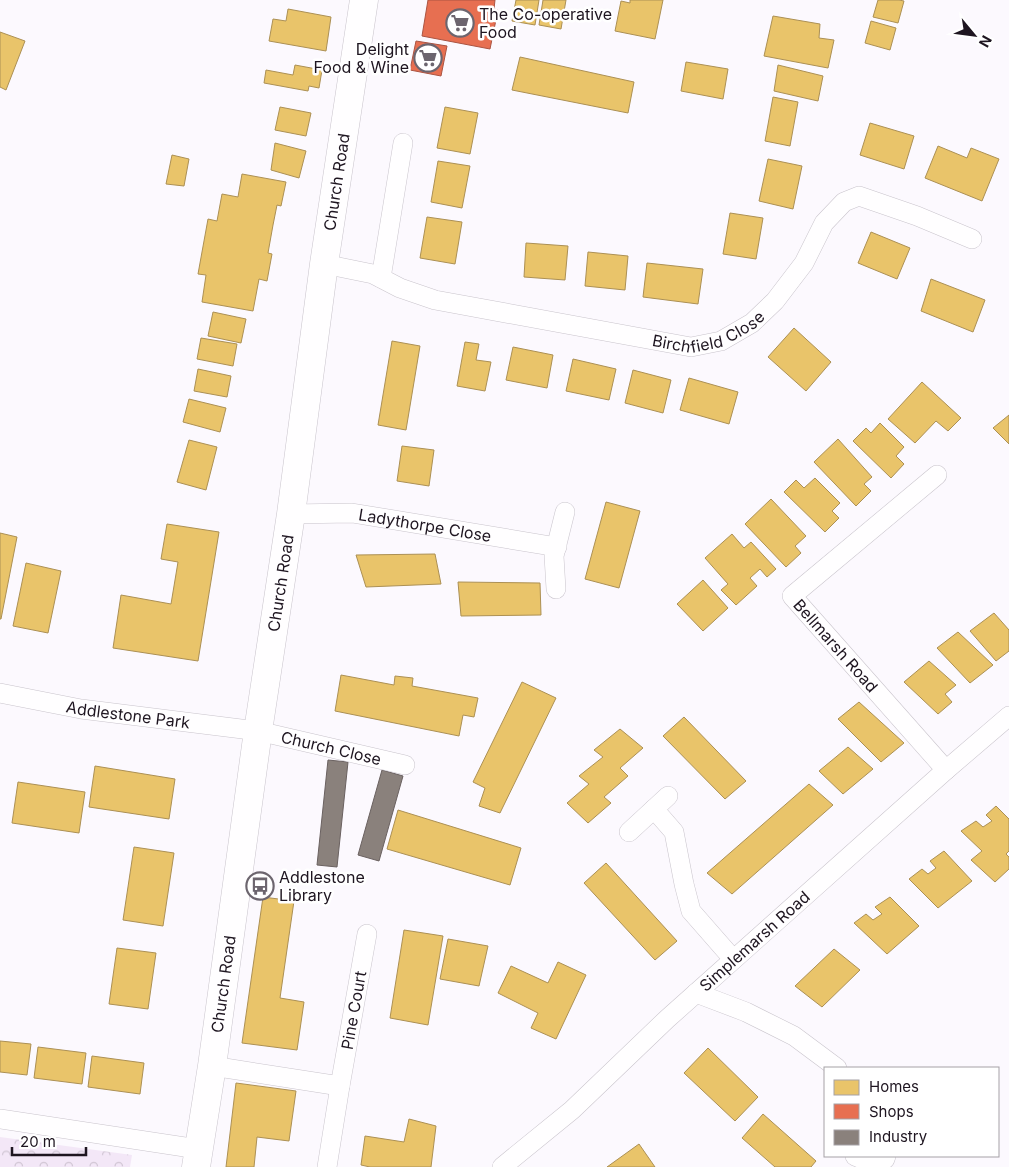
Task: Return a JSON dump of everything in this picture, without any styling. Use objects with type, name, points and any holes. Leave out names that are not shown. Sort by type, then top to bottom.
[{"type":"main road","name":"Church Road","points":[[197,1158],[212,1066],[258,731],[292,514],[324,264],[364,0]]},
{"type":"street","points":[[382,278],[403,142]]},
{"type":"street","name":"Birchfield Close","points":[[324,264],[373,274],[400,288],[435,300],[691,347],[721,341],[752,323],[775,301],[804,263],[824,223],[844,202],[860,196],[917,216],[972,239]]},
{"type":"street","name":"Bellmarsh Road","points":[[937,474],[792,596],[946,770]]},
{"type":"street","points":[[556,588],[554,556],[565,512]]},
{"type":"street","name":"Ladythorpe Close","points":[[292,514],[352,513],[556,547]]},
{"type":"street","name":"Addlestone Park","points":[[0,693],[81,709],[258,731]]},
{"type":"street","name":"Simplemarsh Road","points":[[502,1167],[572,1110],[667,1019],[1009,716]]},
{"type":"street","name":"Church Close","points":[[258,731],[405,765]]},
{"type":"street","points":[[629,832],[668,796]]},
{"type":"street","points":[[654,809],[674,832],[691,911],[734,959]]},
{"type":"street","name":"Pine Court","points":[[327,1167],[367,934]]},
{"type":"street","points":[[696,993],[746,1012],[794,1036],[835,1067]]},
{"type":"street","points":[[212,1066],[340,1086]]},
{"type":"street","points":[[0,1119],[197,1158]]},
{"type":"street","points":[[857,1157],[871,1163],[885,1159],[886,1157]]},
{"type":"green space","points":[[0,1137],[132,1155],[130,1167],[0,1167]]},
{"type":"building: Homes","points":[[516,0],[539,0],[535,25],[512,21]]},
{"type":"building: Homes","points":[[543,0],[566,0],[561,29],[539,25]]},
{"type":"building: Homes","points":[[630,0],[663,0],[655,39],[615,31],[621,1],[630,3]]},
{"type":"building: Homes","points":[[878,0],[904,1],[898,23],[873,17]]},
{"type":"building: Homes","points":[[288,9],[331,17],[326,51],[269,41],[273,19],[286,21]]},
{"type":"building: Homes","points":[[773,16],[820,24],[819,38],[834,40],[828,68],[764,56]]},
{"type":"building: Homes","points":[[871,21],[896,28],[890,50],[865,43]]},
{"type":"building: Homes","points":[[0,32],[25,41],[6,90],[0,87]]},
{"type":"building: Homes","points":[[520,57],[634,82],[628,113],[512,90]]},
{"type":"building: Homes","points":[[686,62],[728,69],[723,99],[681,91]]},
{"type":"building: Homes","points":[[295,65],[322,70],[319,88],[309,86],[308,91],[264,83],[266,70],[293,75]]},
{"type":"building: Homes","points":[[778,65],[823,76],[818,101],[774,91]]},
{"type":"building: Homes","points":[[773,97],[798,102],[790,146],[765,141]]},
{"type":"building: Homes","points":[[280,107],[311,113],[306,136],[275,130]]},
{"type":"building: Homes","points":[[445,107],[478,113],[470,154],[437,148]]},
{"type":"building: Homes","points":[[870,123],[914,136],[904,169],[860,155]]},
{"type":"building: Homes","points":[[275,143],[306,151],[299,178],[271,170]]},
{"type":"building: Homes","points":[[938,146],[967,158],[971,148],[999,159],[982,201],[925,178]]},
{"type":"building: Homes","points":[[172,155],[189,159],[184,186],[166,184]]},
{"type":"building: Homes","points":[[768,159],[802,166],[793,209],[759,201]]},
{"type":"building: Homes","points":[[438,161],[470,166],[462,208],[431,202]]},
{"type":"building: Homes","points":[[242,174],[286,182],[281,206],[277,205],[273,225],[268,253],[272,254],[267,281],[259,279],[253,311],[202,302],[206,275],[198,274],[208,219],[217,221],[222,194],[238,197]]},
{"type":"building: Homes","points":[[730,213],[763,218],[756,259],[723,254]]},
{"type":"building: Homes","points":[[427,217],[462,222],[455,264],[420,258]]},
{"type":"building: Homes","points":[[871,232],[910,248],[897,279],[858,263]]},
{"type":"building: Homes","points":[[526,243],[568,246],[565,280],[524,277]]},
{"type":"building: Homes","points":[[588,252],[628,256],[625,290],[585,286]]},
{"type":"building: Homes","points":[[647,263],[703,269],[698,304],[643,297]]},
{"type":"building: Homes","points":[[931,279],[985,300],[973,332],[921,311]]},
{"type":"building: Homes","points":[[213,312],[246,319],[241,343],[208,336]]},
{"type":"building: Homes","points":[[794,328],[831,362],[806,391],[768,357]]},
{"type":"building: Homes","points":[[201,338],[237,344],[233,366],[197,359]]},
{"type":"building: Homes","points":[[392,341],[420,346],[406,430],[378,425]]},
{"type":"building: Homes","points":[[465,342],[479,344],[476,360],[491,362],[485,391],[457,386]]},
{"type":"building: Homes","points":[[513,347],[553,355],[547,388],[506,380]]},
{"type":"building: Homes","points":[[573,359],[616,369],[609,400],[566,391]]},
{"type":"building: Homes","points":[[198,369],[231,376],[227,397],[194,391]]},
{"type":"building: Homes","points":[[633,370],[671,380],[663,413],[625,403]]},
{"type":"building: Homes","points":[[689,378],[738,392],[729,424],[680,410]]},
{"type":"building: Homes","points":[[922,382],[961,418],[948,431],[936,421],[915,443],[888,419]]},
{"type":"building: Homes","points":[[189,399],[226,408],[220,432],[183,422]]},
{"type":"building: Homes","points":[[1009,415],[1009,444],[993,428]]},
{"type":"building: Homes","points":[[880,423],[904,447],[896,456],[904,464],[891,478],[853,441],[866,428],[871,433]]},
{"type":"building: Homes","points":[[838,439],[872,477],[864,484],[871,491],[856,506],[814,462]]},
{"type":"building: Homes","points":[[189,440],[217,447],[206,490],[177,482]]},
{"type":"building: Homes","points":[[402,446],[434,450],[429,486],[397,481]]},
{"type":"building: Homes","points":[[815,478],[840,503],[832,511],[839,518],[825,532],[784,492],[796,480],[804,488]]},
{"type":"building: Homes","points":[[771,499],[806,536],[795,546],[801,553],[786,567],[745,524]]},
{"type":"building: Homes","points":[[606,502],[640,511],[619,588],[585,579]]},
{"type":"building: Homes","points":[[167,524],[219,532],[198,661],[113,648],[121,595],[171,604],[178,562],[161,559]]},
{"type":"building: Homes","points":[[0,533],[17,537],[1,619],[0,619]]},
{"type":"building: Homes","points":[[732,534],[744,548],[751,542],[776,569],[767,577],[760,569],[750,578],[757,586],[736,605],[721,590],[728,584],[705,558]]},
{"type":"building: Homes","points":[[435,554],[441,584],[366,587],[356,555]]},
{"type":"building: Homes","points":[[26,563],[61,571],[48,633],[13,626]]},
{"type":"building: Homes","points":[[703,580],[728,608],[703,631],[677,604]]},
{"type":"building: Homes","points":[[458,582],[540,583],[541,615],[461,616]]},
{"type":"building: Homes","points":[[994,613],[1009,630],[1009,651],[996,661],[970,631]]},
{"type":"building: Homes","points":[[958,632],[993,665],[970,683],[937,648]]},
{"type":"building: Homes","points":[[929,661],[956,685],[945,694],[952,702],[938,714],[904,682]]},
{"type":"building: Homes","points":[[341,675],[394,685],[395,676],[413,678],[412,686],[478,698],[474,717],[463,715],[459,736],[335,711]]},
{"type":"building: Homes","points":[[522,682],[556,698],[500,813],[479,806],[485,788],[473,782]]},
{"type":"building: Homes","points":[[859,702],[904,743],[881,762],[838,719]]},
{"type":"building: Homes","points":[[684,717],[746,781],[725,799],[663,736]]},
{"type":"building: Homes","points":[[620,729],[643,748],[620,768],[628,776],[604,797],[611,803],[588,823],[567,803],[589,784],[579,776],[603,757],[594,750]]},
{"type":"building: Homes","points":[[848,747],[873,769],[843,794],[819,771]]},
{"type":"building: Homes","points":[[95,766],[175,779],[169,819],[89,807]]},
{"type":"building: Homes","points":[[18,782],[85,792],[79,833],[12,823]]},
{"type":"building: Homes","points":[[809,784],[833,805],[732,894],[707,873]]},
{"type":"building: Homes","points":[[996,806],[1009,819],[1009,851],[1006,854],[1009,857],[1009,869],[995,882],[971,860],[982,851],[961,831],[976,821],[983,827],[992,821],[986,815]]},
{"type":"building: Homes","points":[[398,810],[521,848],[510,885],[387,849]]},
{"type":"building: Homes","points":[[134,847],[174,853],[163,926],[123,920]]},
{"type":"building: Homes","points":[[944,851],[972,881],[938,908],[909,879],[922,869],[928,874],[936,868],[930,861]]},
{"type":"building: Homes","points":[[606,863],[677,941],[655,960],[584,883]]},
{"type":"building: Homes","points":[[263,897],[294,901],[280,998],[304,1002],[297,1050],[242,1043]]},
{"type":"building: Homes","points":[[890,897],[919,926],[887,954],[854,923],[866,914],[873,920],[882,914],[875,907]]},
{"type":"building: Homes","points":[[404,930],[443,936],[428,1025],[390,1018]]},
{"type":"building: Homes","points":[[448,939],[488,946],[479,986],[440,979]]},
{"type":"building: Homes","points":[[117,948],[156,953],[148,1009],[109,1004]]},
{"type":"building: Homes","points":[[834,949],[860,970],[822,1007],[795,986]]},
{"type":"building: Homes","points":[[558,962],[586,975],[556,1039],[531,1028],[538,1013],[498,993],[511,966],[548,983]]},
{"type":"building: Homes","points":[[0,1041],[31,1044],[27,1075],[0,1072]]},
{"type":"building: Homes","points":[[38,1047],[86,1053],[82,1084],[34,1078]]},
{"type":"building: Homes","points":[[708,1048],[758,1097],[735,1121],[684,1073]]},
{"type":"building: Homes","points":[[92,1056],[144,1063],[140,1094],[88,1087]]},
{"type":"building: Homes","points":[[236,1083],[296,1091],[289,1141],[257,1137],[254,1167],[226,1167]]},
{"type":"building: Homes","points":[[763,1114],[816,1161],[811,1167],[775,1167],[742,1138]]},
{"type":"building: Homes","points":[[409,1119],[436,1126],[431,1167],[370,1167],[361,1165],[365,1136],[404,1142]]},
{"type":"building: Homes","points":[[639,1144],[655,1167],[607,1167]]},
{"type":"building: Shops","name":"The Co-operative Food","points":[[428,0],[495,0],[494,9],[498,10],[490,49],[422,36]]},
{"type":"building: Shops","name":"Delight Food & Wine","points":[[416,41],[447,46],[441,76],[410,70]]},
{"type":"building: Industry","points":[[328,760],[348,762],[337,867],[317,865]]},
{"type":"building: Industry","points":[[382,770],[403,776],[379,861],[358,855]]},
{"type":"place","name":"The Co-operative Food","points":[[460,23]]},
{"type":"place","name":"Delight Food & Wine","points":[[428,58]]},
{"type":"place","name":"Addlestone Library","points":[[260,886]]}]
